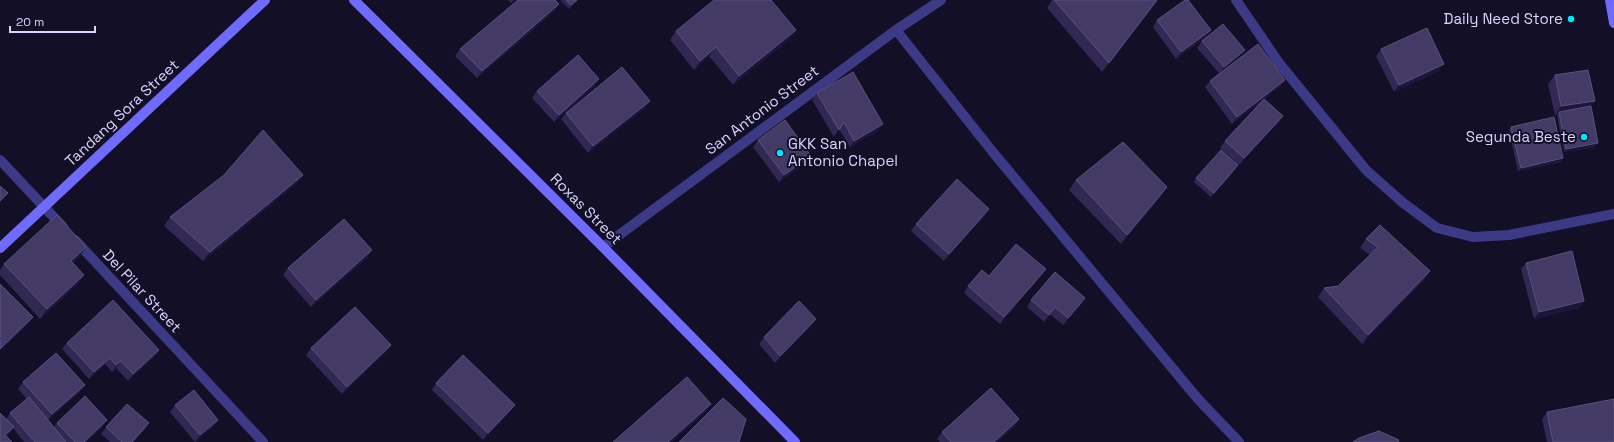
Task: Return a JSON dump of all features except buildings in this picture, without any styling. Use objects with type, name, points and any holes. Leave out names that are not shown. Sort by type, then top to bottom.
[{"type":"street","name":"Tandang Sora Street","points":[[0,248],[265,0]]},
{"type":"street","name":"Roxas Street","points":[[354,0],[603,247],[794,442]]},
{"type":"street","name":"San Antonio Street","points":[[603,247],[896,30],[940,0]]},
{"type":"street","points":[[1236,0],[1279,63],[1318,113],[1366,170],[1402,202],[1437,228],[1473,237],[1509,235],[1614,214]]},
{"type":"street","points":[[1610,0],[1614,23]]},
{"type":"street","points":[[896,30],[992,151],[1188,386],[1239,442]]},
{"type":"street","name":"Del Pilar Street","points":[[0,160],[258,440]]},
{"type":"place","name":"Daily Need Store","points":[[1571,19]]},
{"type":"place","name":"Segunda Beste","points":[[1584,137]]},
{"type":"place","name":"GKK San Antonio Chapel","points":[[780,153]]}]
